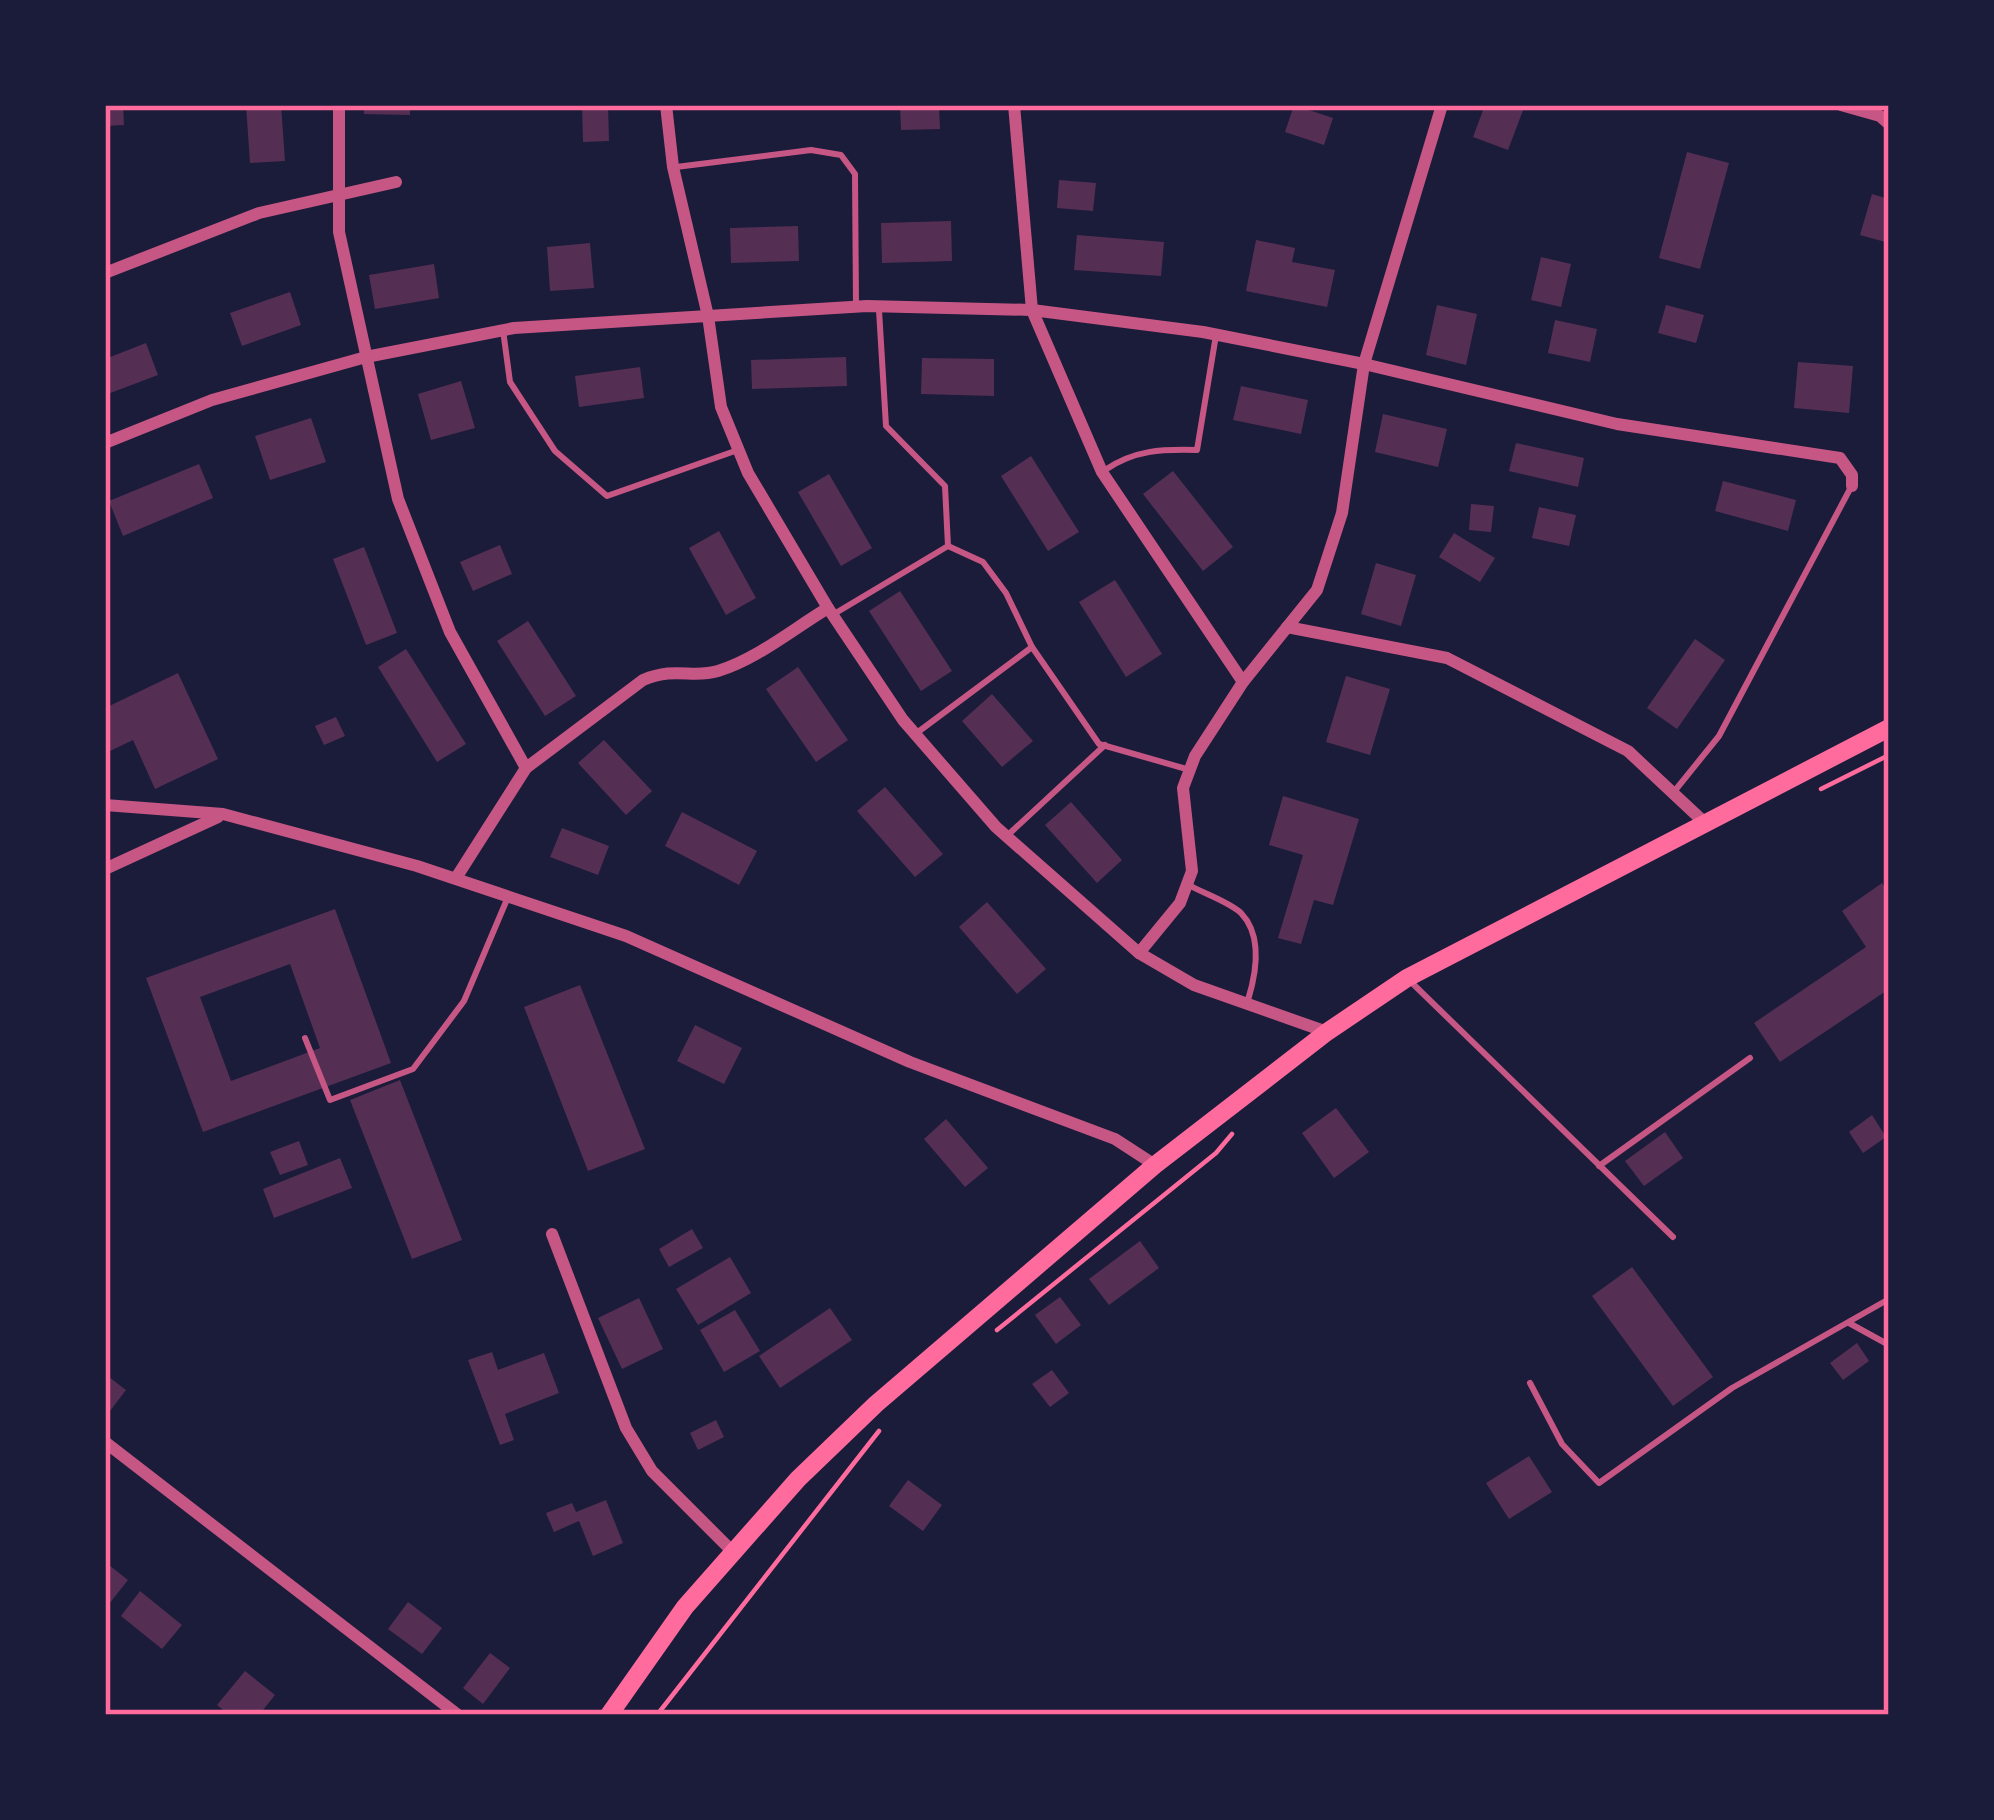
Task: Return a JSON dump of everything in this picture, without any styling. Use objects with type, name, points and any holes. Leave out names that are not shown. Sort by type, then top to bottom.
[{"type":"main road","points":[[609,1715],[634,1674],[732,1551],[798,1479],[877,1404],[1155,1166],[1407,978],[1889,728]]},
{"type":"street","points":[[339,105],[339,232],[398,499],[450,632],[526,768]]},
{"type":"street","points":[[666,105],[673,167],[708,316],[721,407],[748,473],[830,611],[915,734],[1006,836],[1139,953],[1194,985],[1328,1033]]},
{"type":"street","points":[[1014,105],[1032,310],[1102,472],[1243,682]]},
{"type":"street","points":[[1139,953],[1180,903],[1192,871],[1183,788],[1190,770],[1243,682],[1317,590],[1342,513],[1364,364],[1442,105]]},
{"type":"street","points":[[1841,105],[1880,116],[1889,124]]},
{"type":"street","points":[[105,273],[259,213],[396,182]]},
{"type":"street","points":[[105,442],[212,400],[366,357],[503,330],[879,306],[1032,310],[1216,334],[1617,424],[1840,458],[1852,475],[1852,486]]},
{"type":"street","points":[[456,878],[526,768],[643,680],[664,672],[712,674],[734,666],[830,611]]},
{"type":"street","points":[[1287,627],[1447,658],[1628,751],[1706,823]]},
{"type":"street","points":[[105,805],[223,814],[456,878],[626,936],[910,1062],[1115,1139],[1155,1166]]},
{"type":"street","points":[[105,869],[223,814]]},
{"type":"street","points":[[552,1234],[626,1428],[652,1472],[732,1551]]},
{"type":"street","points":[[105,1442],[458,1715]]},
{"type":"lane","points":[[673,167],[812,150],[841,155],[855,174],[856,306]]},
{"type":"lane","points":[[879,306],[886,425],[945,486],[949,546]]},
{"type":"lane","points":[[503,330],[510,382],[555,451],[607,496],[739,450]]},
{"type":"lane","points":[[1102,472],[1125,456],[1165,449],[1197,450],[1216,334]]},
{"type":"lane","points":[[1673,793],[1719,736],[1852,486]]},
{"type":"lane","points":[[830,611],[949,546]]},
{"type":"lane","points":[[949,546],[983,562],[1006,593],[1032,647],[1099,743],[1190,770]]},
{"type":"lane","points":[[915,734],[1032,647]]},
{"type":"lane","points":[[1006,836],[1105,745]]},
{"type":"lane","points":[[1187,884],[1241,914],[1254,940],[1256,975],[1247,1004]]},
{"type":"lane","points":[[305,1038],[330,1100],[413,1069],[464,1001],[508,897]]},
{"type":"lane","points":[[1407,978],[1673,1237]]},
{"type":"lane","points":[[1599,1166],[1750,1058]]},
{"type":"lane","points":[[1530,1383],[1562,1444],[1599,1483],[1732,1388],[1889,1299]]},
{"type":"lane","points":[[1849,1323],[1889,1345]]},
{"type":"path","points":[[1807,796],[1889,755]]},
{"type":"path","points":[[982,1342],[1216,1154],[1241,1123]]},
{"type":"path","points":[[657,1715],[892,1415]]},
{"type":"building","points":[[105,105],[123,105],[124,125],[105,126]]},
{"type":"building","points":[[246,105],[281,105],[285,161],[250,163]]},
{"type":"building","points":[[364,105],[410,105],[410,115],[364,114]]},
{"type":"building","points":[[582,105],[608,105],[609,141],[583,142]]},
{"type":"building","points":[[900,105],[939,105],[940,129],[901,130]]},
{"type":"building","points":[[1294,105],[1333,118],[1324,145],[1285,132]]},
{"type":"building","points":[[1485,105],[1525,105],[1508,150],[1473,137]]},
{"type":"building","points":[[1687,152],[1729,163],[1700,269],[1659,258]]},
{"type":"building","points":[[1059,180],[1096,183],[1093,211],[1057,208]]},
{"type":"building","points":[[1872,194],[1889,199],[1889,243],[1860,235]]},
{"type":"building","points":[[951,221],[952,261],[882,263],[881,223]]},
{"type":"building","points":[[798,226],[799,261],[731,263],[730,228]]},
{"type":"building","points":[[1077,235],[1164,242],[1161,276],[1074,270]]},
{"type":"building","points":[[1256,240],[1295,248],[1292,262],[1335,270],[1327,307],[1246,291]]},
{"type":"building","points":[[590,243],[594,288],[550,291],[547,247]]},
{"type":"building","points":[[1541,257],[1571,264],[1561,307],[1531,300]]},
{"type":"building","points":[[434,264],[439,298],[375,309],[369,275]]},
{"type":"building","points":[[290,292],[301,325],[242,346],[230,313]]},
{"type":"building","points":[[1437,305],[1477,314],[1466,365],[1426,355]]},
{"type":"building","points":[[1666,305],[1704,315],[1696,343],[1658,333]]},
{"type":"building","points":[[1555,320],[1597,329],[1590,362],[1548,353]]},
{"type":"building","points":[[146,343],[158,375],[105,395],[105,359]]},
{"type":"building","points":[[846,357],[847,386],[752,389],[751,360]]},
{"type":"building","points":[[922,358],[994,359],[994,396],[921,394]]},
{"type":"building","points":[[1798,362],[1853,366],[1849,413],[1794,408]]},
{"type":"building","points":[[640,367],[644,398],[579,407],[575,376]]},
{"type":"building","points":[[461,381],[475,428],[431,440],[418,394]]},
{"type":"building","points":[[1241,386],[1308,400],[1301,434],[1233,420]]},
{"type":"building","points":[[1383,414],[1447,429],[1438,467],[1375,452]]},
{"type":"building","points":[[311,418],[326,462],[270,480],[255,436]]},
{"type":"building","points":[[1516,443],[1584,458],[1578,487],[1509,471]]},
{"type":"building","points":[[1031,456],[1079,532],[1048,551],[1001,476]]},
{"type":"building","points":[[199,464],[213,498],[123,536],[109,501]]},
{"type":"building","points":[[1173,471],[1233,547],[1203,571],[1143,494]]},
{"type":"building","points":[[829,474],[872,548],[841,566],[798,492]]},
{"type":"building","points":[[1723,481],[1796,500],[1788,531],[1715,511]]},
{"type":"building","points":[[1471,504],[1494,506],[1491,532],[1469,530]]},
{"type":"building","points":[[1539,507],[1576,515],[1569,546],[1532,538]]},
{"type":"building","points":[[719,531],[756,598],[726,615],[689,548]]},
{"type":"building","points":[[1454,533],[1495,558],[1480,582],[1439,557]]},
{"type":"building","points":[[500,545],[512,574],[473,591],[460,562]]},
{"type":"building","points":[[364,547],[397,633],[366,645],[333,559]]},
{"type":"building","points":[[1376,563],[1416,575],[1401,626],[1361,614]]},
{"type":"building","points":[[1115,580],[1162,654],[1126,677],[1079,602]]},
{"type":"building","points":[[900,591],[952,671],[921,691],[869,611]]},
{"type":"building","points":[[528,621],[576,696],[545,716],[497,641]]},
{"type":"building","points":[[1695,639],[1725,660],[1677,729],[1647,708]]},
{"type":"building","points":[[406,649],[466,744],[437,762],[378,667]]},
{"type":"building","points":[[798,667],[848,740],[816,762],[766,689]]},
{"type":"building","points":[[178,673],[218,759],[155,789],[133,740],[110,751],[105,740],[105,708]]},
{"type":"building","points":[[1346,676],[1390,689],[1370,755],[1326,742]]},
{"type":"building","points":[[992,694],[1033,741],[1002,767],[962,721]]},
{"type":"building","points":[[336,717],[345,736],[324,745],[315,726]]},
{"type":"building","points":[[604,740],[652,791],[626,815],[578,763]]},
{"type":"building","points":[[885,787],[943,854],[915,877],[857,811]]},
{"type":"building","points":[[1283,796],[1359,819],[1333,905],[1314,900],[1301,944],[1278,938],[1303,855],[1269,845]]},
{"type":"building","points":[[1071,802],[1122,860],[1097,883],[1045,825]]},
{"type":"building","points":[[682,812],[757,851],[739,885],[665,846]]},
{"type":"building","points":[[562,828],[609,846],[598,875],[550,857]]},
{"type":"building","points":[[1882,883],[1889,894],[1889,989],[1780,1062],[1754,1023],[1866,947],[1842,911]]},
{"type":"building","points":[[987,902],[1046,969],[1017,994],[959,927]]},
{"type":"building","points":[[335,909],[391,1063],[203,1132],[146,978]],"holes":[[[290,964],[320,1048],[231,1081],[200,997]]]},
{"type":"building","points":[[580,985],[645,1149],[588,1171],[524,1007]]},
{"type":"building","points":[[695,1025],[742,1048],[724,1084],[677,1061]]},
{"type":"building","points":[[400,1080],[462,1240],[412,1259],[350,1100]]},
{"type":"building","points":[[1336,1108],[1369,1152],[1334,1178],[1302,1133]]},
{"type":"building","points":[[1872,1115],[1886,1137],[1863,1153],[1849,1132]]},
{"type":"building","points":[[946,1119],[988,1168],[965,1187],[924,1139]]},
{"type":"building","points":[[1665,1132],[1683,1158],[1644,1186],[1625,1161]]},
{"type":"building","points":[[299,1141],[308,1165],[280,1175],[270,1152]]},
{"type":"building","points":[[340,1158],[352,1188],[274,1218],[263,1189]]},
{"type":"building","points":[[692,1229],[703,1248],[669,1267],[659,1249]]},
{"type":"building","points":[[1140,1241],[1159,1268],[1109,1305],[1089,1279]]},
{"type":"building","points":[[730,1257],[751,1293],[698,1325],[676,1289]]},
{"type":"building","points":[[1632,1267],[1713,1377],[1673,1406],[1592,1296]]},
{"type":"building","points":[[1060,1297],[1081,1325],[1056,1344],[1035,1315]]},
{"type":"building","points":[[639,1298],[663,1349],[622,1369],[598,1318]]},
{"type":"building","points":[[830,1308],[852,1340],[780,1388],[759,1356]]},
{"type":"building","points":[[735,1310],[760,1351],[724,1372],[700,1330]]},
{"type":"building","points":[[1857,1343],[1869,1361],[1843,1380],[1830,1363]]},
{"type":"building","points":[[492,1352],[498,1370],[544,1353],[559,1393],[505,1414],[514,1440],[500,1445],[468,1360]]},
{"type":"building","points":[[1052,1370],[1069,1393],[1050,1407],[1032,1384]]},
{"type":"building","points":[[105,1374],[126,1390],[110,1411],[105,1408]]},
{"type":"building","points":[[716,1420],[724,1437],[698,1450],[690,1433]]},
{"type":"building","points":[[1529,1456],[1552,1492],[1509,1519],[1486,1483]]},
{"type":"building","points":[[908,1480],[942,1505],[923,1531],[889,1506]]},
{"type":"building","points":[[606,1500],[623,1543],[593,1556],[579,1521],[554,1532],[546,1513],[572,1503],[576,1512]]},
{"type":"building","points":[[105,1562],[128,1580],[105,1609]]},
{"type":"building","points":[[140,1591],[182,1625],[162,1649],[121,1616]]},
{"type":"building","points":[[408,1602],[442,1628],[422,1654],[388,1629]]},
{"type":"building","points":[[490,1653],[510,1668],[483,1704],[463,1688]]},
{"type":"building","points":[[245,1671],[275,1695],[259,1715],[229,1715],[217,1705]]}]
